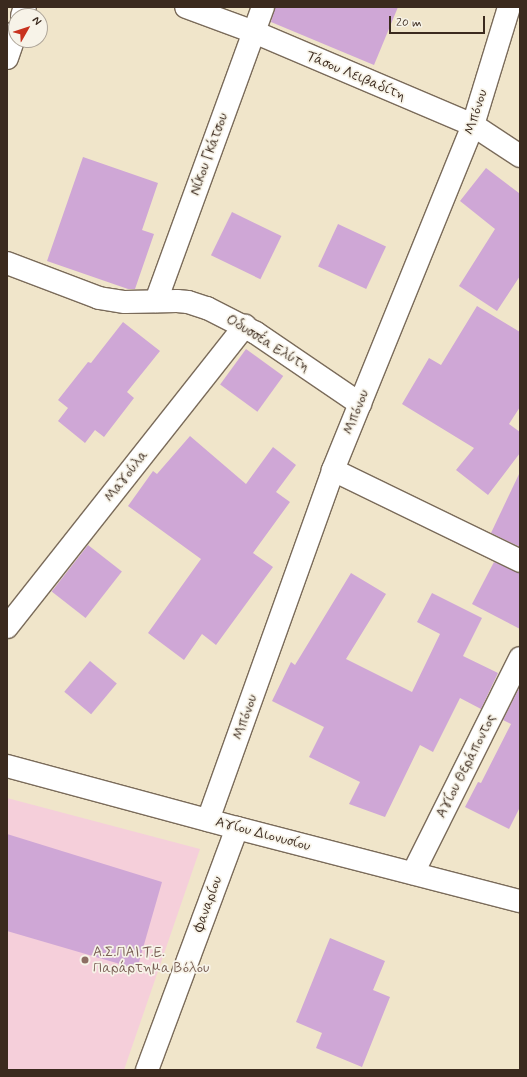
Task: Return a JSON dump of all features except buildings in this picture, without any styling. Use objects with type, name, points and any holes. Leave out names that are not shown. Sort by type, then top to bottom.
[{"type":"street","name":"Τάσου Λειβαδίτη","points":[[186,7],[254,32],[473,125],[520,156]]},
{"type":"street","name":"Νίκου Γκάτσου","points":[[156,301],[263,7]]},
{"type":"street","name":"Μπόνου","points":[[208,820],[333,470],[473,125],[509,7]]},
{"type":"street","points":[[7,58],[10,48]]},
{"type":"street","name":"Οδυσσέα Ελύτη","points":[[7,263],[99,298],[125,302],[188,302],[207,308],[245,326],[360,404]]},
{"type":"street","name":"Μαγούλα","points":[[7,627],[245,326]]},
{"type":"street","points":[[333,470],[520,561]]},
{"type":"street","name":"Αγίου Θεράποντος","points":[[413,873],[520,658]]},
{"type":"street","name":"Αγίου Διονυσίου","points":[[7,766],[237,828],[520,901]]},
{"type":"street","name":"Φαναρίου","points":[[147,1070],[237,828]]},
{"type":"shaded area","name":"Α.Σ.ΠΑΙ.Τ.Ε. Παράρτημα Βόλου","points":[[7,798],[200,849],[124,1070],[7,1070]]},
{"type":"place","name":"Α.Σ.ΠΑΙ.Τ.Ε. Παράρτημα Βόλου","points":[[85,960]]}]
